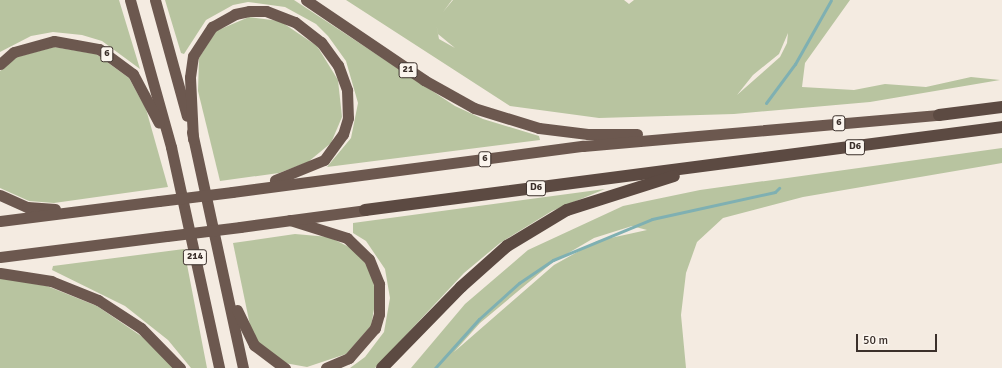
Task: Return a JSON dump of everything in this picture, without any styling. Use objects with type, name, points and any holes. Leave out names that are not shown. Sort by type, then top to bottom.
[{"type":"highway","name":"214","points":[[130,0],[171,147],[219,368]]},
{"type":"highway","name":"214","points":[[155,0],[194,139],[230,296],[243,368]]},
{"type":"highway","name":"21","points":[[306,0],[452,98],[520,124],[609,135],[739,131]]},
{"type":"highway","name":"6","points":[[194,139],[190,77],[193,56],[200,40],[222,19],[249,11],[282,16],[310,32],[331,54],[343,78],[349,104],[343,134],[335,147],[324,160],[297,174],[232,192]]},
{"type":"highway","name":"6","points":[[0,64],[14,52],[54,41],[99,49],[133,74],[171,147]]},
{"type":"highway","points":[[939,115],[1002,107]]},
{"type":"highway","name":"6","points":[[0,221],[583,146],[739,131],[939,115]]},
{"type":"highway","name":"D6","points":[[365,210],[1002,127]]},
{"type":"highway","points":[[382,368],[418,334],[483,266],[537,227],[597,199],[708,166]]},
{"type":"highway","name":"6","points":[[0,195],[27,207],[82,211]]},
{"type":"highway","points":[[0,257],[365,210]]},
{"type":"highway","points":[[290,220],[348,238],[369,259],[379,284],[379,314],[375,328],[348,358],[326,368]]},
{"type":"highway","points":[[0,273],[51,280],[98,300],[141,328],[180,368]]},
{"type":"highway","points":[[230,296],[254,345],[285,368]]},
{"type":"highway","points":[[392,368],[418,334]]},
{"type":"green space","points":[[0,0],[119,0],[140,69],[102,41],[82,35],[53,32],[31,36],[0,52]]},
{"type":"green space","points":[[165,0],[294,0],[455,106],[483,119],[539,136],[540,140],[327,167],[351,138],[358,103],[346,61],[328,36],[316,24],[285,7],[248,2],[233,5],[206,20],[184,54],[181,53]]},
{"type":"green space","points":[[346,0],[452,0],[443,12],[453,0],[624,0],[629,4],[634,0],[850,0],[805,63],[802,87],[854,90],[885,84],[926,87],[971,77],[1000,80],[870,102],[734,114],[599,118],[510,106]],"holes":[[[788,33],[787,43],[780,57],[737,95],[753,75],[779,54]],[[438,34],[455,48],[439,39]]]},
{"type":"green space","points":[[249,17],[280,21],[317,46],[338,80],[342,117],[331,143],[308,162],[279,173],[220,181],[198,91],[199,58],[216,31]]},
{"type":"green space","points":[[54,47],[96,54],[129,78],[146,109],[168,187],[54,203],[29,201],[0,188],[0,71],[17,57]]},
{"type":"green space","points":[[1002,148],[1002,163],[803,197],[723,218],[697,242],[686,273],[681,315],[686,368],[411,368],[465,304],[528,250],[623,206],[700,190]],"holes":[[[632,226],[647,230],[597,241],[554,265],[454,352],[480,323],[553,262],[594,238]]]},
{"type":"green space","points":[[605,189],[552,211],[500,243],[464,273],[375,368],[350,368],[365,357],[384,332],[390,298],[385,269],[366,241],[353,233],[353,223]]},
{"type":"green space","points":[[295,234],[329,237],[357,251],[372,274],[376,298],[371,326],[346,354],[307,367],[279,362],[257,342],[251,330],[233,243]]},
{"type":"green space","points":[[184,249],[207,368],[191,368],[168,340],[125,306],[52,270],[53,266]]},
{"type":"green space","points":[[0,278],[47,286],[97,306],[144,338],[174,368],[0,368]]},
{"type":"waterway","points":[[766,103],[795,64],[831,0]]},
{"type":"waterway","points":[[435,368],[479,319],[519,283],[553,260],[652,219],[775,192],[779,188]]}]
